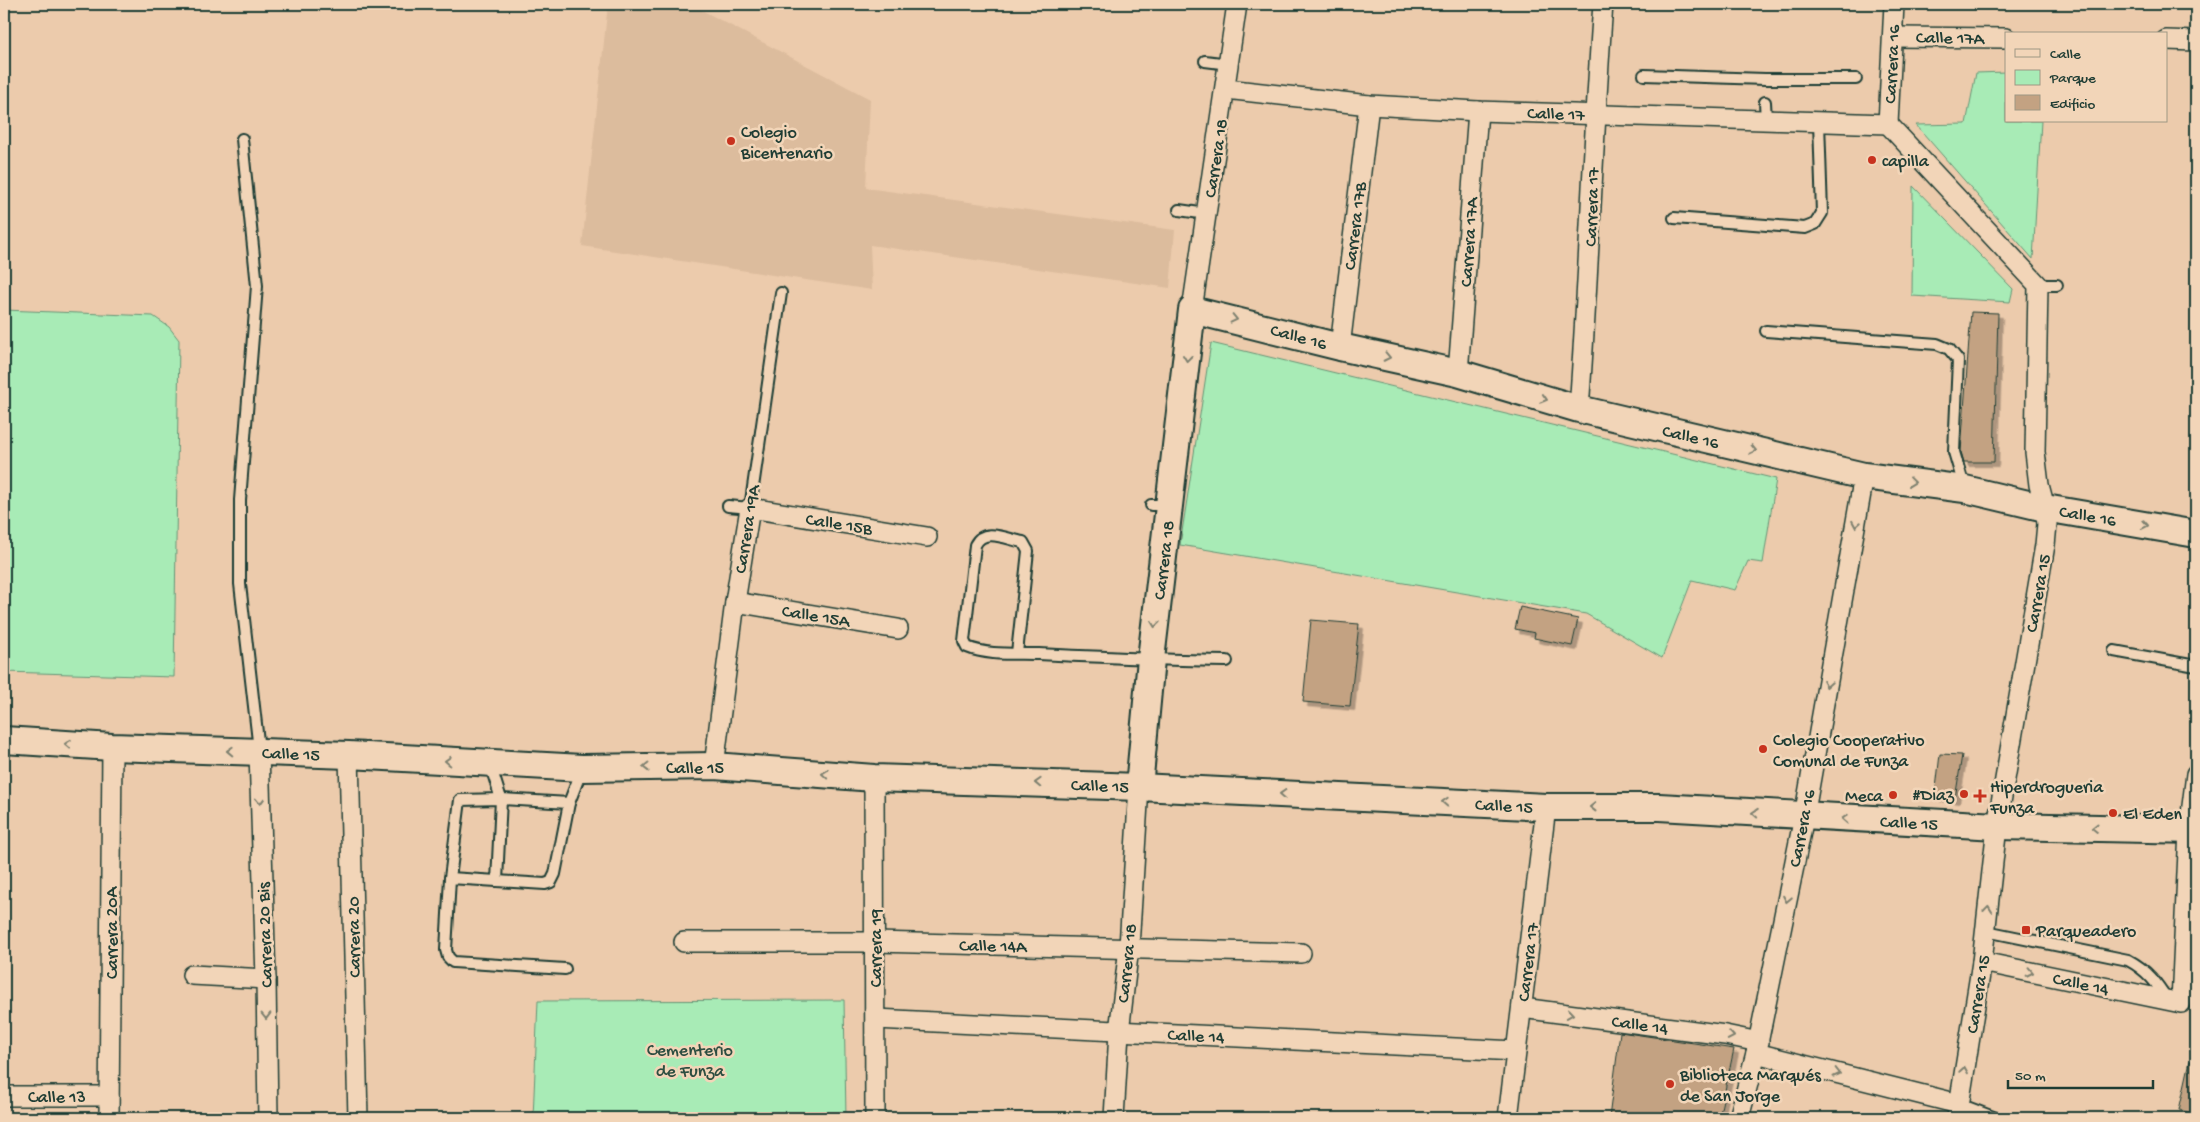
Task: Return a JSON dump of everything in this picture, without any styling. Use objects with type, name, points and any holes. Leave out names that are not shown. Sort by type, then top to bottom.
[{"type":"street","name":"Carrera 18","points":[[1114,1118],[1119,1032],[1129,947],[1139,787],[1151,659],[1160,505],[1207,214],[1237,4]]},
{"type":"street","name":"Carrera 17","points":[[1579,409],[1587,303],[1595,114],[1603,4]]},
{"type":"street","name":"Carrera 16","points":[[1888,124],[1894,4]]},
{"type":"street","name":"Calle 17A","points":[[1893,37],[2005,38]]},
{"type":"street","points":[[2168,40],[2196,41]]},
{"type":"street","name":"Calle 17","points":[[1226,89],[1369,105],[1478,111],[1595,114],[1765,111],[1819,122],[1888,124]]},
{"type":"street","name":"Carrera 17B","points":[[1340,347],[1369,105]]},
{"type":"street","name":"Carrera 17A","points":[[1458,373],[1478,111]]},
{"type":"street","name":"Carrera 15","points":[[1888,124],[2047,285],[2035,452],[2047,524],[2046,545],[1997,826],[1982,962],[1958,1111]]},
{"type":"street","name":"Calle 16","points":[[1192,310],[1340,347],[1458,373],[1579,409],[1864,476],[1965,489],[2045,508],[2196,534]]},
{"type":"street","name":"Carrera 16","points":[[1739,1118],[1757,1047],[1804,817],[1864,476]]},
{"type":"street","name":"Calle 15B","points":[[750,508],[927,537]]},
{"type":"street","name":"Carrera 19A","points":[[714,766],[735,602],[750,508]]},
{"type":"street","name":"Calle 15A","points":[[735,602],[898,629]]},
{"type":"street","name":"Calle 15","points":[[4,740],[112,747],[349,755],[582,768],[714,766],[874,778],[1139,787],[1546,806],[1659,807],[1804,817],[1997,826],[2193,830]]},
{"type":"street","name":"Carrera 20A","points":[[109,1118],[112,747]]},
{"type":"street","name":"Carrera 20 Bis","points":[[259,752],[268,1118]]},
{"type":"street","name":"Carrera 20","points":[[349,755],[358,1118]]},
{"type":"street","points":[[2174,1002],[2193,830],[2196,774]]},
{"type":"street","name":"Carrera 19","points":[[874,778],[875,1118]]},
{"type":"street","name":"Carrera 17","points":[[1508,1118],[1546,806]]},
{"type":"street","name":"Calle 14A","points":[[684,942],[875,942],[1301,952]]},
{"type":"street","name":"Calle 14","points":[[1982,962],[2174,1002]]},
{"type":"street","points":[[192,975],[266,979]]},
{"type":"street","name":"Calle 14","points":[[1522,1008],[1725,1035],[1958,1111]]},
{"type":"street","name":"Calle 14","points":[[876,1019],[1516,1051]]},
{"type":"street","name":"Calle 13","points":[[4,1096],[109,1096]]},
{"type":"lane","points":[[1205,61],[1229,64]]},
{"type":"lane","points":[[1644,75],[1856,80]]},
{"type":"lane","points":[[1674,218],[1805,228],[1815,224],[1822,213],[1819,122]]},
{"type":"lane","points":[[242,139],[256,286],[240,500],[240,584],[259,752]]},
{"type":"lane","points":[[1179,210],[1207,214]]},
{"type":"lane","name":"Carrera 19A","points":[[750,508],[781,293]]},
{"type":"lane","points":[[1766,331],[1937,344],[1949,349],[1958,360],[1954,452],[1956,464],[1965,489]]},
{"type":"lane","points":[[728,506],[750,508]]},
{"type":"lane","points":[[1017,653],[1028,551],[1023,542],[986,534],[979,538],[975,545],[964,641],[967,647],[975,650],[1017,653],[1227,661]]},
{"type":"lane","points":[[2114,651],[2196,666]]},
{"type":"lane","points":[[490,763],[502,799],[497,881]]},
{"type":"lane","points":[[450,878],[545,884],[551,882],[555,874],[569,803],[582,768]]},
{"type":"lane","points":[[565,969],[453,962],[448,957],[446,950],[450,878],[460,800],[502,799],[569,803]]},
{"type":"lane","points":[[1986,931],[2128,960],[2138,965],[2156,981],[2174,1002]]},
{"type":"lane","points":[[1958,1111],[1996,1118]]},
{"type":"shaded area","name":"Colegio Bicentenario","points":[[608,4],[690,4],[870,99],[866,188],[1175,230],[1170,288],[870,245],[872,290],[582,246]]},
{"type":"green space","points":[[2005,72],[2005,122],[2041,122],[2033,259],[1916,125],[1966,124],[1976,73]]},
{"type":"green space","points":[[1913,186],[2013,289],[2010,302],[1912,296]]},
{"type":"green space","points":[[4,310],[153,316],[169,327],[179,340],[174,677],[4,672]]},
{"type":"green space","points":[[1211,343],[1776,479],[1763,563],[1748,561],[1735,590],[1692,580],[1662,658],[1586,614],[1180,545]]},
{"type":"green space","name":"Cementerio de Funza","points":[[844,1000],[846,1118],[533,1118],[538,1001]]},
{"type":"building","points":[[1971,312],[1998,313],[1994,462],[1964,462],[1961,452]]},
{"type":"building","points":[[1520,607],[1578,619],[1572,646],[1534,638],[1535,633],[1515,629]]},
{"type":"building","points":[[1311,620],[1359,624],[1350,706],[1303,702]]},
{"type":"building","points":[[1940,754],[1962,755],[1955,799],[1935,797]]},
{"type":"building","name":"Biblioteca Marqués de San Jorge","points":[[1620,1032],[1734,1049],[1719,1118],[1609,1118]]},
{"type":"building","points":[[2190,1061],[2196,1062],[2196,1114],[2179,1110]]},
{"type":"place","name":"Colegio Bicentenario","points":[[731,141]]},
{"type":"place","name":"capilla","points":[[1872,160]]},
{"type":"place","name":"Colegio Cooperativo Comunal de Funza","points":[[1763,749]]},
{"type":"place","name":"#Diaz","points":[[1964,794]]},
{"type":"place","name":"Meca","points":[[1893,795]]},
{"type":"place","name":"Hiperdrogueria Funza","points":[[1980,796]]},
{"type":"place","name":"El Eden","points":[[2113,813]]},
{"type":"place","name":"Parqueadero","points":[[2026,930]]},
{"type":"place","name":"Biblioteca Marqués de San Jorge","points":[[1670,1084]]}]
